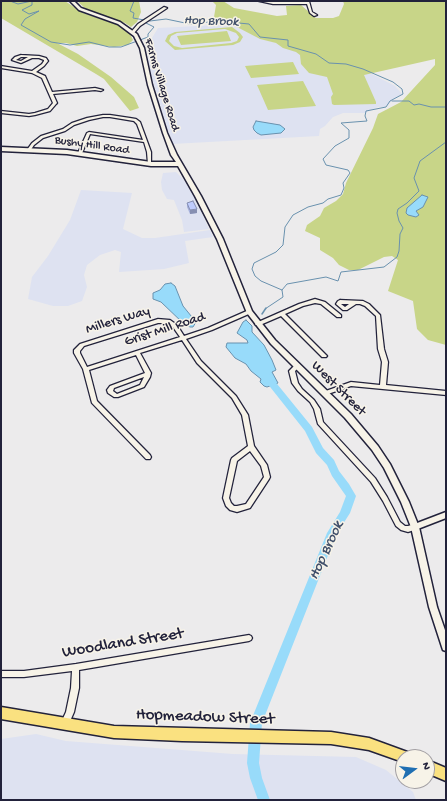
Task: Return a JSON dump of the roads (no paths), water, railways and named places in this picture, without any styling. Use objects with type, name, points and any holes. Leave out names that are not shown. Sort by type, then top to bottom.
[{"type":"highway","name":"Hopmeadow Street","points":[[1,713],[64,725],[114,732],[348,740],[369,744],[395,753]]},
{"type":"highway","points":[[435,770],[446,775]]},
{"type":"main road","name":"Farms Village Road","points":[[72,1],[76,6],[86,12],[111,20],[133,32],[139,41],[163,130],[180,164]]},
{"type":"main road","name":"Bushy Hill Road","points":[[1,149],[80,153],[150,164],[180,164]]},
{"type":"main road","name":"West Street","points":[[180,164],[220,239],[249,312],[258,324],[297,366],[360,430],[382,458],[396,482],[415,527],[433,607],[446,647]]},
{"type":"main road","points":[[415,527],[446,515]]},
{"type":"street","points":[[260,1],[273,3],[307,2],[310,12],[315,15]]},
{"type":"street","points":[[133,32],[134,29],[146,20],[165,8]]},
{"type":"street","points":[[31,57],[42,57],[46,60],[43,65],[33,72]]},
{"type":"street","points":[[1,68],[33,72],[44,78],[52,93],[55,103],[52,107],[42,112],[29,115],[1,112]]},
{"type":"street","points":[[52,93],[95,88],[101,90]]},
{"type":"street","points":[[29,150],[42,137],[64,130],[73,124],[102,116],[135,120],[140,126],[149,152],[150,164]]},
{"type":"street","points":[[80,153],[89,133],[144,140]]},
{"type":"street","points":[[258,324],[301,305],[315,301],[323,303],[339,316]]},
{"type":"street","points":[[355,302],[367,305],[378,315],[380,349],[384,362],[383,387]]},
{"type":"street","name":"Grist Mill Road","points":[[86,369],[210,329],[249,312]]},
{"type":"street","points":[[282,314],[324,356]]},
{"type":"street","name":"Millers Way","points":[[86,369],[77,353],[77,350],[82,345],[96,340],[163,320],[171,323],[183,338]]},
{"type":"street","points":[[183,338],[199,362],[234,397],[243,410],[251,447],[264,465],[267,478],[248,506],[237,509],[228,504],[226,498],[230,477],[234,460],[251,447]]},
{"type":"street","points":[[137,352],[146,368],[147,375],[142,386],[138,389],[116,396],[110,392],[112,386],[147,375]]},
{"type":"street","points":[[297,366],[292,371],[295,383],[314,405],[320,423],[373,480],[398,524],[408,529],[415,527]]},
{"type":"street","points":[[86,369],[94,402],[148,457]]},
{"type":"street","points":[[325,393],[351,384],[446,394]]},
{"type":"street","name":"Woodland Street","points":[[1,674],[37,672],[76,667],[249,638]]},
{"type":"street","points":[[64,725],[70,712],[75,688],[76,667]]},
{"type":"water","points":[[256,121],[280,125],[285,129],[281,133],[261,135],[254,130],[253,127]]},
{"type":"water","points":[[422,195],[428,197],[423,207],[416,211],[419,215],[416,217],[408,215],[406,213],[407,208]]},
{"type":"water","points":[[171,283],[175,286],[183,306],[196,322],[193,327],[184,324],[161,302],[153,299],[153,293],[160,290],[165,284]]},
{"type":"water","points":[[246,320],[252,326],[252,332],[264,345],[272,360],[276,370],[272,372],[278,383],[267,387],[264,386],[260,382],[261,379],[251,371],[246,364],[235,358],[226,347],[227,343],[248,343],[247,340],[237,333],[243,322]]},
{"type":"waterway","points":[[10,1],[18,4],[32,1],[32,5],[22,10],[29,14],[39,11],[25,19],[21,25],[51,42],[70,45],[89,42],[109,47],[121,47],[148,37],[148,34],[154,27],[146,23],[147,21]]},
{"type":"waterway","name":"Hop Brook","points":[[134,1],[130,11],[134,13],[133,18],[150,21],[166,19],[190,24],[218,21],[249,24],[260,37],[288,40],[288,46],[316,54],[329,63],[346,64],[363,69],[393,82],[402,89],[403,94],[390,101],[386,107],[366,111],[365,116],[367,121],[341,123],[349,130],[349,138],[335,146],[323,159],[326,165],[348,170],[350,173],[343,183],[344,188],[341,195],[328,199],[323,203],[308,207],[293,215],[285,227],[283,245],[276,252],[254,263],[252,269],[255,276],[261,281],[282,290]]},
{"type":"waterway","points":[[392,101],[409,101],[414,105],[419,104],[431,107],[446,107]]},
{"type":"waterway","points":[[282,290],[287,284],[326,277],[338,281],[341,272],[384,267],[397,257],[399,251],[400,234],[403,228],[399,221],[397,213],[398,209],[407,203],[419,191],[414,178],[420,161],[446,142]]},
{"type":"waterway","name":"Hop Brook","points":[[266,309],[283,297],[282,290]]},
{"type":"waterway","name":"Hop Brook","points":[[262,314],[266,309]]},
{"type":"waterway","name":"Hop Brook","points":[[264,800],[256,778],[253,763],[256,723],[332,533],[345,513],[351,496],[335,473],[331,463],[319,450],[309,429],[266,376]]}]
